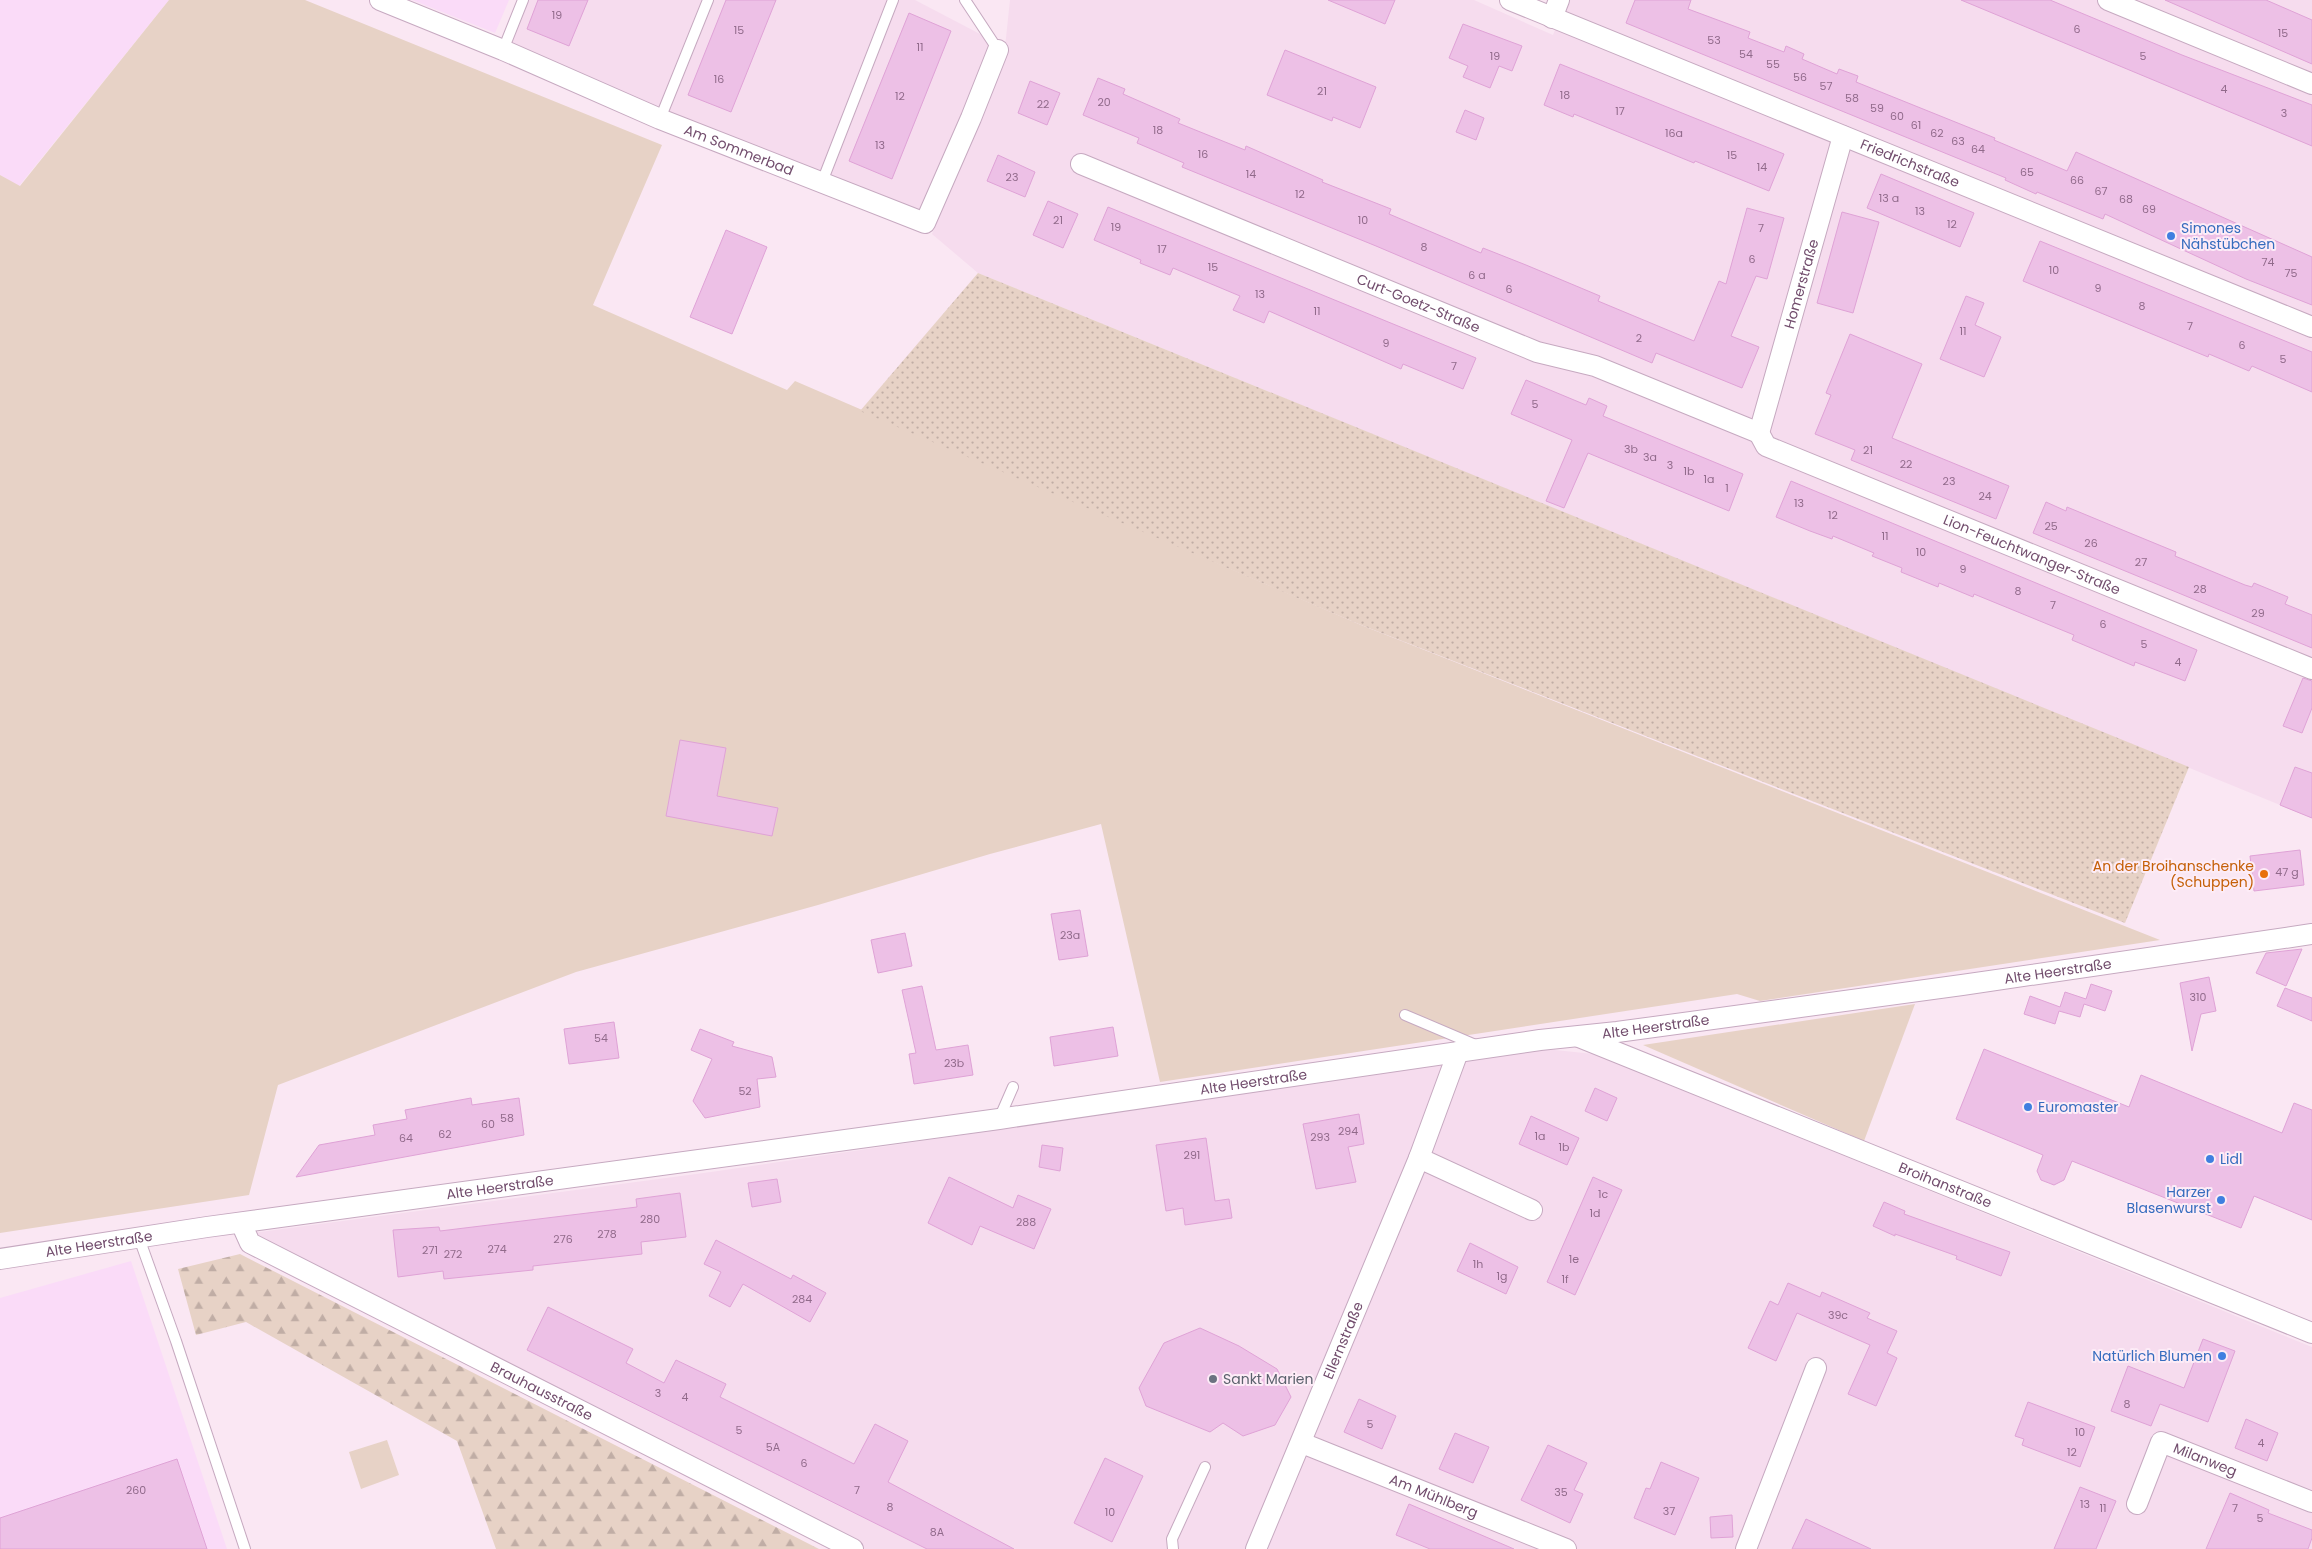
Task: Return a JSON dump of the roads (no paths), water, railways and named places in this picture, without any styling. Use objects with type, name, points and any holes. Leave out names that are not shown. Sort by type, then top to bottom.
[{"type":"street","name":"Am Sommerbad","points":[[380,0],[503,50],[660,119],[925,223],[972,118],[998,50]]},
{"type":"street","name":"Friedrichstraße","points":[[1510,0],[1555,9],[1843,136],[2312,327]]},
{"type":"street","points":[[2108,0],[2312,84]]},
{"type":"street","name":"Homerstraße","points":[[1759,433],[1843,136]]},
{"type":"street","name":"Curt-Goetz-Straße","points":[[1080,164],[1537,352],[1595,366],[1759,433]]},
{"type":"street","name":"Lion-Feuchtwanger-Straße","points":[[1759,433],[1766,446],[2312,669]]},
{"type":"street","name":"Alte Heerstraße","points":[[0,1258],[999,1119],[1458,1052],[1952,986],[2312,934]]},
{"type":"street","name":"Broihanstraße","points":[[1578,1036],[2312,1333]]},
{"type":"street","name":"Ellernstraße","points":[[1256,1549],[1419,1158],[1458,1052]]},
{"type":"street","points":[[1419,1158],[1532,1210]]},
{"type":"street","name":"Brauhausstraße","points":[[241,1223],[250,1243],[853,1549]]},
{"type":"street","points":[[1746,1549],[1816,1368]]},
{"type":"street","name":"Am Mühlberg","points":[[1302,1442],[1566,1549]]},
{"type":"street","name":"Milanweg","points":[[2137,1504],[2161,1442],[2312,1502]]},
{"type":"lane","points":[[503,50],[523,0]]},
{"type":"lane","points":[[660,119],[708,0]]},
{"type":"lane","points":[[822,182],[893,0]]},
{"type":"lane","points":[[965,0],[998,50]]},
{"type":"lane","points":[[1406,1015],[1484,1049]]},
{"type":"lane","points":[[999,1119],[1013,1086]]},
{"type":"lane","points":[[139,1238],[176,1341],[245,1549]]},
{"type":"lane","points":[[1173,1549],[1172,1540],[1205,1467]]},
{"type":"place","name":"Simones Nähstübchen","points":[[2171,236]]},
{"type":"place","name":"An der Broihanschenke (Schuppen)","points":[[2264,874]]},
{"type":"place","name":"Euromaster","points":[[2028,1107]]},
{"type":"place","name":"Lidl","points":[[2210,1159]]},
{"type":"place","name":"Harzer Blasenwurst","points":[[2221,1200]]},
{"type":"place","name":"Natürlich Blumen","points":[[2222,1356]]},
{"type":"place","name":"Sankt Marien","points":[[1213,1379]]}]
